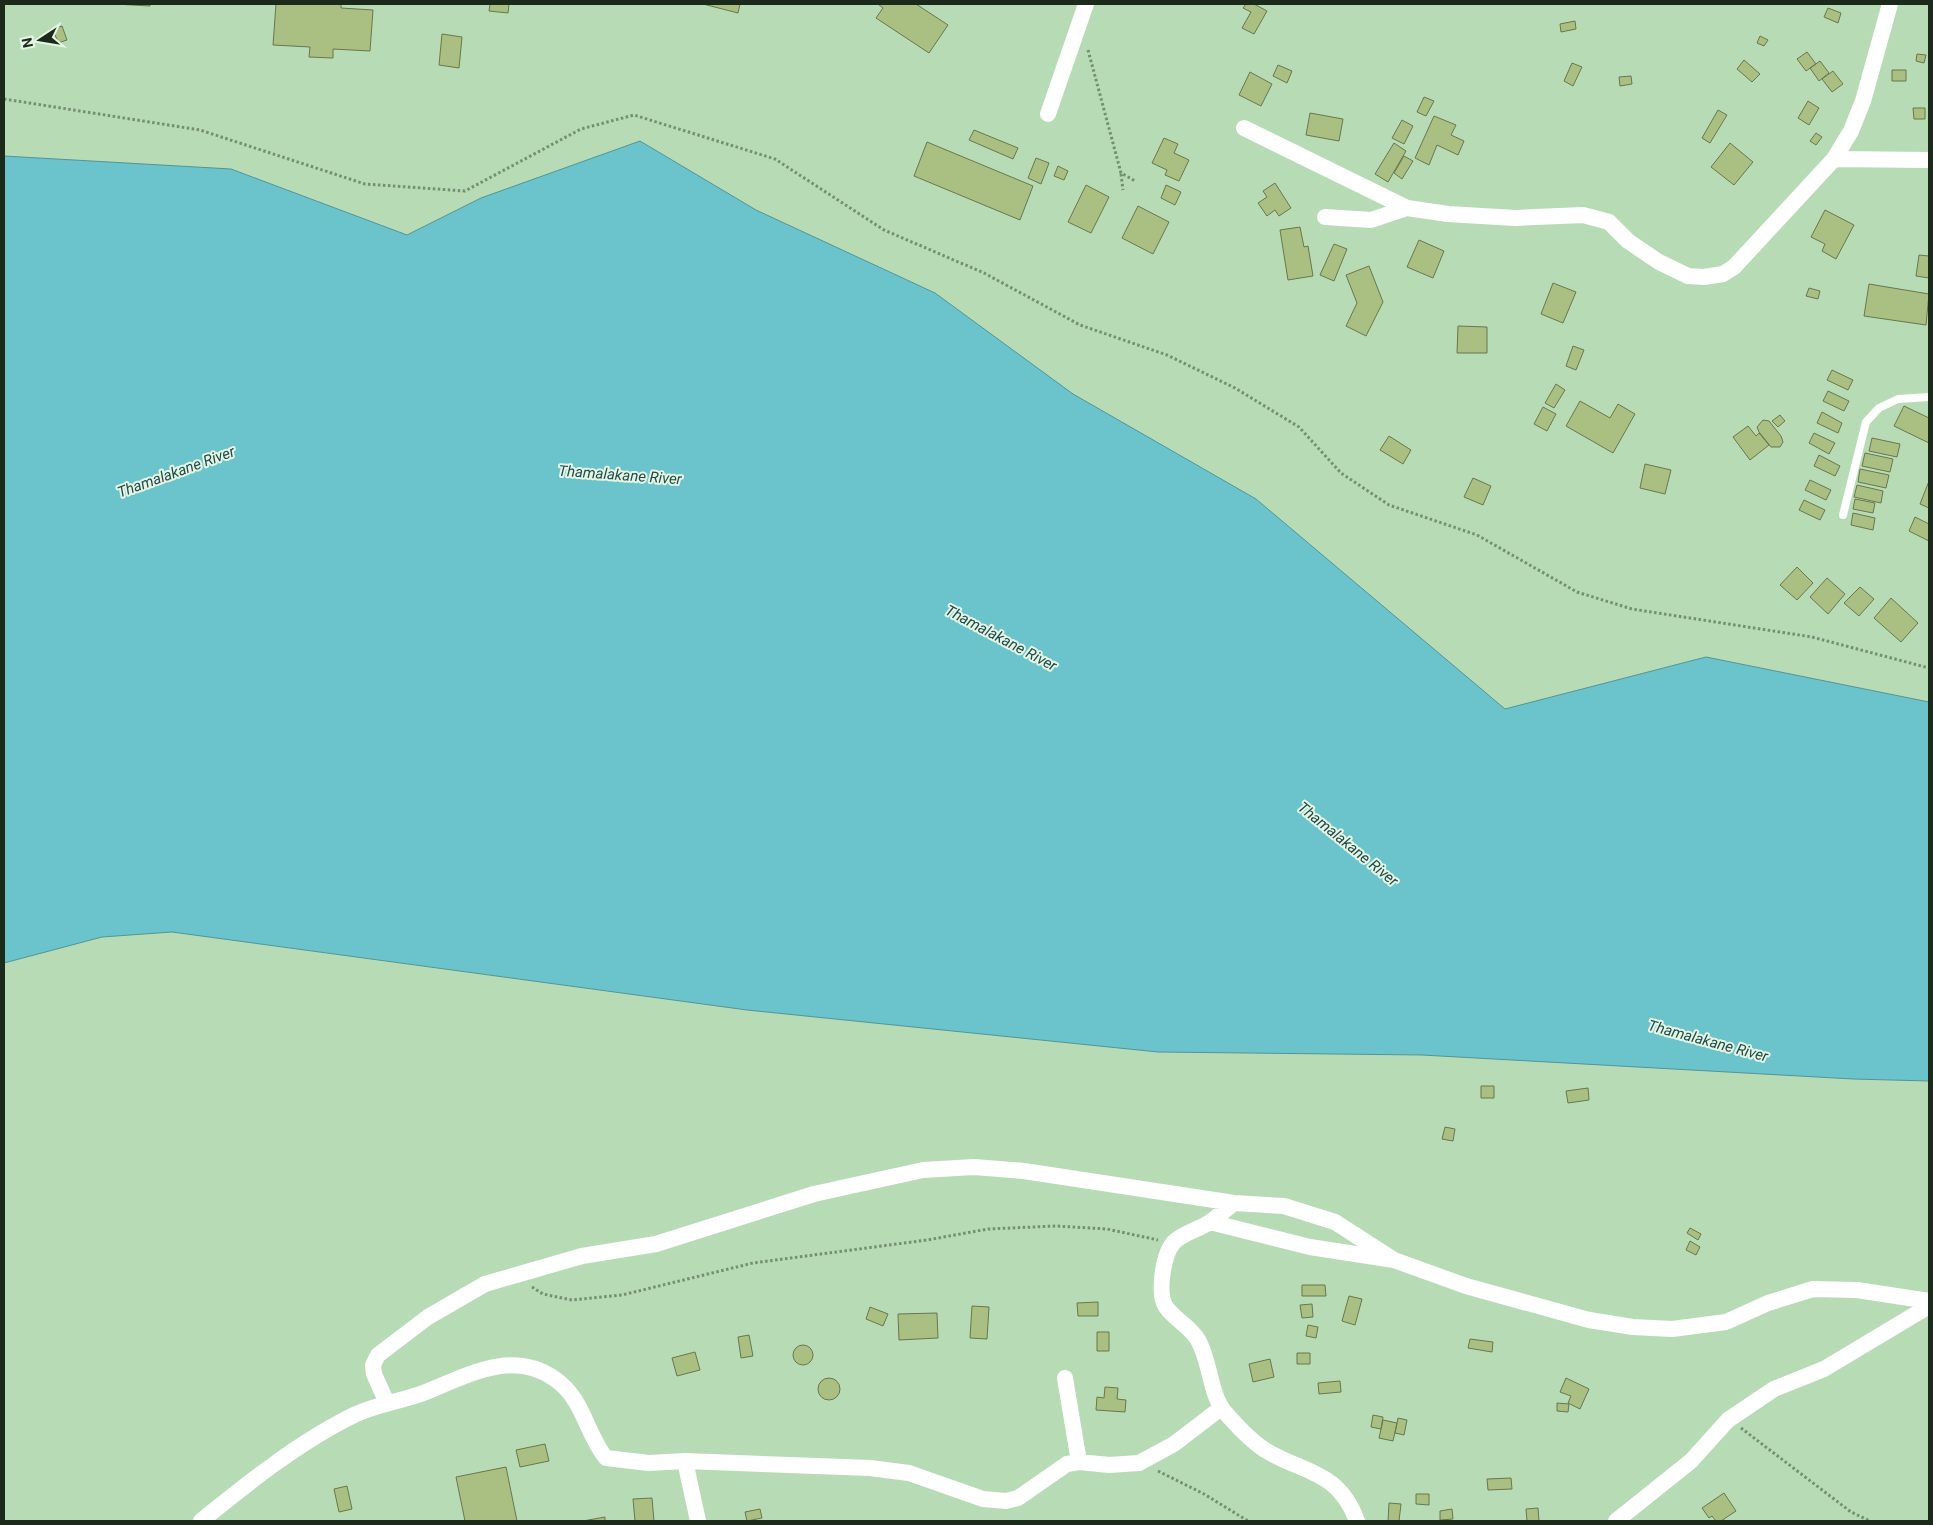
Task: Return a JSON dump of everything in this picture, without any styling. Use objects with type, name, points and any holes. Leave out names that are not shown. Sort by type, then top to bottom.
[{"type":"street","points":[[1048,114],[1086,4]]},
{"type":"street","points":[[1244,128],[1407,208],[1448,214],[1515,218],[1583,215],[1609,222],[1628,241],[1665,266],[1688,276],[1704,277],[1723,274],[1734,267],[1834,159],[1851,131],[1863,102],[1890,4]]},
{"type":"street","points":[[1834,159],[1929,160]]},
{"type":"street","points":[[1325,217],[1371,220],[1407,208]]},
{"type":"street","points":[[387,1403],[374,1374],[373,1365],[378,1355],[428,1316],[485,1284],[582,1256],[656,1244],[814,1194],[924,1170],[974,1167],[1024,1170],[1234,1202],[1284,1206],[1335,1222],[1394,1260]]},
{"type":"street","points":[[1234,1202],[1210,1222],[1174,1242],[1168,1254],[1162,1280],[1163,1301],[1166,1307],[1190,1328],[1198,1339],[1208,1362],[1221,1408],[1264,1449],[1332,1482],[1351,1505],[1357,1521]]},
{"type":"street","points":[[1210,1222],[1310,1247],[1394,1260],[1494,1294],[1589,1320],[1633,1327],[1672,1329],[1726,1322],[1768,1303],[1812,1289],[1858,1290],[1929,1301]]},
{"type":"street","points":[[1616,1521],[1691,1461],[1728,1420],[1774,1389],[1824,1369],[1929,1306]]},
{"type":"street","points":[[201,1521],[266,1470],[355,1414],[412,1397],[487,1368],[510,1364],[530,1366],[556,1379],[583,1412],[600,1451],[606,1458],[649,1463],[685,1461],[825,1466],[909,1473],[994,1502],[1018,1498],[1061,1468],[1079,1462],[1109,1466],[1139,1463],[1174,1444],[1221,1408]]},
{"type":"street","points":[[1064,1378],[1079,1462]]},
{"type":"street","points":[[685,1461],[698,1521]]},
{"type":"lane","points":[[1843,515],[1866,422],[1879,408],[1898,399],[1929,397]]},
{"type":"path","points":[[1080,22],[1121,173],[1122,190]]},
{"type":"path","points":[[4,99],[200,130],[365,184],[465,191],[581,129],[634,115],[776,158],[884,230],[984,273],[1080,325],[1167,355],[1235,388],[1299,427],[1340,473],[1388,505],[1477,535],[1577,592],[1632,609],[1812,637],[1929,668]]},
{"type":"path","points":[[1121,173],[1135,180]]},
{"type":"path","points":[[513,1275],[543,1294],[572,1300],[622,1295],[753,1263],[918,1241],[988,1229],[1056,1226],[1106,1229],[1148,1239],[1174,1242]]},
{"type":"path","points":[[1728,1420],[1763,1443],[1851,1512],[1870,1521]]},
{"type":"path","points":[[1139,1463],[1204,1494],[1248,1521]]},
{"type":"water","name":"Thamalakane River","points":[[640,141],[756,210],[935,293],[1073,394],[1256,499],[1505,709],[1706,657],[1929,702],[1929,1081],[1853,1079],[1422,1055],[1158,1052],[747,1010],[172,932],[102,937],[4,963],[4,156],[231,169],[407,235],[481,198]]},
{"type":"building","points":[[115,4],[150,4],[150,6]]},
{"type":"building","points":[[276,4],[341,4],[341,8],[373,10],[370,51],[333,49],[333,58],[309,57],[310,47],[273,45]]},
{"type":"building","points":[[490,4],[509,4],[508,13],[489,11]]},
{"type":"building","points":[[703,4],[740,4],[738,13]]},
{"type":"building","points":[[878,4],[916,4],[948,25],[929,53],[876,18],[883,8]]},
{"type":"building","points":[[1246,4],[1254,4],[1267,11],[1254,34],[1242,28],[1251,12],[1243,8]]},
{"type":"building","points":[[1828,8],[1841,13],[1838,23],[1824,17]]},
{"type":"building","points":[[1575,21],[1576,29],[1561,32],[1560,24]]},
{"type":"building","points":[[62,26],[67,40],[58,43],[53,29]]},
{"type":"building","points":[[442,34],[462,37],[459,68],[439,65]]},
{"type":"building","points":[[1760,36],[1768,40],[1764,46],[1757,43]]},
{"type":"building","points":[[1807,52],[1816,64],[1806,71],[1797,59]]},
{"type":"building","points":[[1917,54],[1926,55],[1924,63],[1916,61]]},
{"type":"building","points":[[1744,60],[1760,74],[1752,82],[1737,69]]},
{"type":"building","points":[[1820,61],[1829,73],[1819,81],[1810,68]]},
{"type":"building","points":[[1572,63],[1582,67],[1573,86],[1564,81]]},
{"type":"building","points":[[1278,65],[1292,71],[1287,83],[1273,76]]},
{"type":"building","points":[[1892,70],[1906,70],[1906,81],[1892,81]]},
{"type":"building","points":[[1833,71],[1843,84],[1832,92],[1822,79]]},
{"type":"building","points":[[1250,72],[1272,84],[1261,106],[1239,95]]},
{"type":"building","points":[[1631,76],[1632,84],[1620,86],[1619,77]]},
{"type":"building","points":[[1424,97],[1434,101],[1426,116],[1417,112]]},
{"type":"building","points":[[1808,101],[1819,108],[1809,125],[1798,118]]},
{"type":"building","points":[[1913,108],[1925,108],[1925,119],[1914,119]]},
{"type":"building","points":[[1718,110],[1727,115],[1710,143],[1702,138]]},
{"type":"building","points":[[1310,113],[1343,119],[1339,141],[1306,135]]},
{"type":"building","points":[[1434,116],[1456,125],[1451,135],[1464,141],[1458,155],[1437,145],[1429,165],[1415,158]]},
{"type":"building","points":[[1402,120],[1413,126],[1404,144],[1392,138]]},
{"type":"building","points":[[974,130],[1018,148],[1013,159],[969,140]]},
{"type":"building","points":[[1816,133],[1822,137],[1816,145],[1810,141]]},
{"type":"building","points":[[1164,138],[1178,144],[1174,153],[1189,160],[1179,181],[1165,175],[1167,170],[1152,163]]},
{"type":"building","points":[[927,142],[1033,186],[1020,220],[914,176]]},
{"type":"building","points":[[1394,143],[1406,151],[1388,182],[1375,174]]},
{"type":"building","points":[[1730,143],[1753,162],[1734,185],[1711,167]]},
{"type":"building","points":[[1404,156],[1413,161],[1402,179],[1394,173]]},
{"type":"building","points":[[1036,158],[1049,163],[1041,184],[1028,178]]},
{"type":"building","points":[[1058,166],[1068,171],[1064,180],[1054,176]]},
{"type":"building","points":[[1275,183],[1291,208],[1279,216],[1275,210],[1267,216],[1258,203],[1267,197],[1263,191]]},
{"type":"building","points":[[1086,185],[1109,197],[1091,233],[1068,222]]},
{"type":"building","points":[[1166,185],[1181,192],[1175,205],[1161,198]]},
{"type":"building","points":[[1138,206],[1169,222],[1153,254],[1122,238]]},
{"type":"building","points":[[1825,210],[1854,225],[1836,259],[1822,251],[1825,244],[1811,237]]},
{"type":"building","points":[[1300,227],[1304,247],[1308,246],[1313,276],[1288,280],[1280,230]]},
{"type":"building","points":[[1419,240],[1444,251],[1433,278],[1407,267]]},
{"type":"building","points":[[1334,244],[1347,249],[1334,281],[1320,275]]},
{"type":"building","points":[[1919,255],[1929,256],[1929,278],[1916,276]]},
{"type":"building","points":[[1369,266],[1383,302],[1366,336],[1346,326],[1357,303],[1346,275]]},
{"type":"building","points":[[1553,283],[1576,292],[1563,323],[1541,314]]},
{"type":"building","points":[[1869,284],[1929,294],[1926,325],[1864,316]]},
{"type":"building","points":[[1809,288],[1820,291],[1818,299],[1806,296]]},
{"type":"building","points":[[1458,326],[1487,327],[1487,353],[1457,353]]},
{"type":"building","points":[[1573,346],[1584,350],[1576,370],[1566,366]]},
{"type":"building","points":[[1832,370],[1853,380],[1848,390],[1827,380]]},
{"type":"building","points":[[1556,384],[1565,390],[1554,408],[1545,403]]},
{"type":"building","points":[[1828,391],[1849,401],[1844,411],[1823,401]]},
{"type":"building","points":[[1580,401],[1610,418],[1618,404],[1635,414],[1613,453],[1566,426]]},
{"type":"building","points":[[1904,406],[1929,418],[1929,443],[1894,426]]},
{"type":"building","points":[[1543,407],[1556,414],[1547,431],[1534,424]]},
{"type":"building","points":[[1822,412],[1842,423],[1838,433],[1817,423]]},
{"type":"building","points":[[1780,415],[1785,421],[1778,427],[1772,421]]},
{"type":"building","points":[[1763,420],[1769,421],[1781,436],[1783,442],[1780,447],[1771,447],[1759,432],[1757,427]]},
{"type":"building","points":[[1748,426],[1756,436],[1759,433],[1769,445],[1750,460],[1733,437]]},
{"type":"building","points":[[1814,433],[1835,443],[1829,454],[1809,443]]},
{"type":"building","points":[[1389,436],[1411,450],[1403,464],[1380,450]]},
{"type":"building","points":[[1872,438],[1900,444],[1897,457],[1869,451]]},
{"type":"building","points":[[1865,453],[1893,459],[1890,472],[1862,466]]},
{"type":"building","points":[[1819,455],[1840,466],[1835,476],[1814,466]]},
{"type":"building","points":[[1645,464],[1671,470],[1665,494],[1640,488]]},
{"type":"building","points":[[1860,469],[1889,475],[1886,488],[1858,482]]},
{"type":"building","points":[[1473,478],[1491,486],[1483,505],[1464,497]]},
{"type":"building","points":[[1810,480],[1831,490],[1826,500],[1805,490]]},
{"type":"building","points":[[1929,481],[1929,508],[1920,504]]},
{"type":"building","points":[[1857,485],[1883,491],[1881,503],[1854,497]]},
{"type":"building","points":[[1855,499],[1875,503],[1873,513],[1853,509]]},
{"type":"building","points":[[1804,500],[1825,510],[1820,520],[1799,510]]},
{"type":"building","points":[[1853,513],[1875,518],[1873,530],[1851,525]]},
{"type":"building","points":[[1915,517],[1929,524],[1929,541],[1909,531]]},
{"type":"building","points":[[1797,567],[1813,583],[1797,600],[1780,585]]},
{"type":"building","points":[[1827,578],[1845,594],[1828,614],[1810,597]]},
{"type":"building","points":[[1860,587],[1874,599],[1859,616],[1844,603]]},
{"type":"building","points":[[1891,598],[1918,623],[1901,642],[1874,618]]},
{"type":"building","points":[[1481,1086],[1494,1086],[1494,1098],[1481,1098]]},
{"type":"building","points":[[1588,1088],[1589,1100],[1568,1103],[1566,1091]]},
{"type":"building","points":[[1445,1127],[1455,1129],[1453,1141],[1442,1139]]},
{"type":"building","points":[[1690,1228],[1701,1234],[1698,1240],[1687,1233]]},
{"type":"building","points":[[1690,1241],[1700,1247],[1696,1255],[1686,1250]]},
{"type":"building","points":[[1302,1285],[1325,1285],[1326,1296],[1302,1296]]},
{"type":"building","points":[[1349,1296],[1362,1299],[1355,1325],[1342,1321]]},
{"type":"building","points":[[1098,1302],[1098,1316],[1078,1316],[1077,1303]]},
{"type":"building","points":[[1312,1304],[1313,1317],[1302,1318],[1300,1305]]},
{"type":"building","points":[[972,1306],[989,1307],[987,1339],[970,1338]]},
{"type":"building","points":[[870,1307],[888,1314],[883,1326],[866,1319]]},
{"type":"building","points":[[937,1313],[938,1338],[899,1340],[898,1314]]},
{"type":"building","points":[[1308,1325],[1318,1327],[1316,1338],[1306,1336]]},
{"type":"building","points":[[1097,1332],[1109,1332],[1109,1351],[1097,1351]]},
{"type":"building","points":[[749,1335],[753,1356],[741,1358],[738,1337]]},
{"type":"building","points":[[1470,1339],[1493,1342],[1492,1352],[1468,1348]]},
{"type":"building","points":[[799,1345],[807,1345],[813,1351],[813,1359],[807,1365],[799,1365],[793,1359],[793,1351]]},
{"type":"building","points":[[695,1352],[700,1370],[677,1376],[672,1358]]},
{"type":"building","points":[[1297,1353],[1310,1353],[1310,1364],[1297,1364]]},
{"type":"building","points":[[1270,1359],[1274,1377],[1253,1382],[1249,1364]]},
{"type":"building","points":[[829,1378],[837,1381],[840,1389],[837,1397],[829,1400],[821,1397],[818,1389],[821,1381]]},
{"type":"building","points":[[1566,1378],[1589,1389],[1580,1409],[1568,1403],[1571,1396],[1560,1392]]},
{"type":"building","points":[[1340,1381],[1341,1392],[1319,1394],[1318,1383]]},
{"type":"building","points":[[1105,1387],[1118,1388],[1117,1399],[1126,1400],[1125,1412],[1096,1410],[1097,1397],[1104,1398]]},
{"type":"building","points":[[1557,1403],[1569,1404],[1568,1412],[1557,1411]]},
{"type":"building","points":[[1373,1415],[1383,1417],[1381,1429],[1371,1427]]},
{"type":"building","points":[[1398,1418],[1407,1420],[1404,1435],[1395,1433]]},
{"type":"building","points":[[1383,1420],[1397,1423],[1393,1441],[1379,1438]]},
{"type":"building","points":[[545,1444],[549,1461],[520,1467],[516,1450]]},
{"type":"building","points":[[506,1467],[517,1521],[465,1521],[456,1477]]},
{"type":"building","points":[[1511,1478],[1512,1489],[1488,1490],[1487,1479]]},
{"type":"building","points":[[347,1486],[352,1509],[339,1512],[334,1489]]},
{"type":"building","points":[[1724,1493],[1736,1511],[1721,1521],[1716,1521],[1712,1516],[1709,1518],[1702,1508]]},
{"type":"building","points":[[1416,1494],[1429,1494],[1429,1505],[1416,1504]]},
{"type":"building","points":[[652,1498],[654,1521],[635,1521],[633,1499]]},
{"type":"building","points":[[1389,1503],[1401,1504],[1399,1521],[1388,1521]]},
{"type":"building","points":[[1538,1508],[1539,1521],[1527,1521],[1526,1509]]},
{"type":"building","points":[[760,1509],[762,1518],[747,1521],[745,1512]]},
{"type":"building","points":[[1452,1509],[1453,1519],[1440,1520],[1440,1511]]},
{"type":"building","points":[[605,1517],[605,1521],[583,1521]]}]
